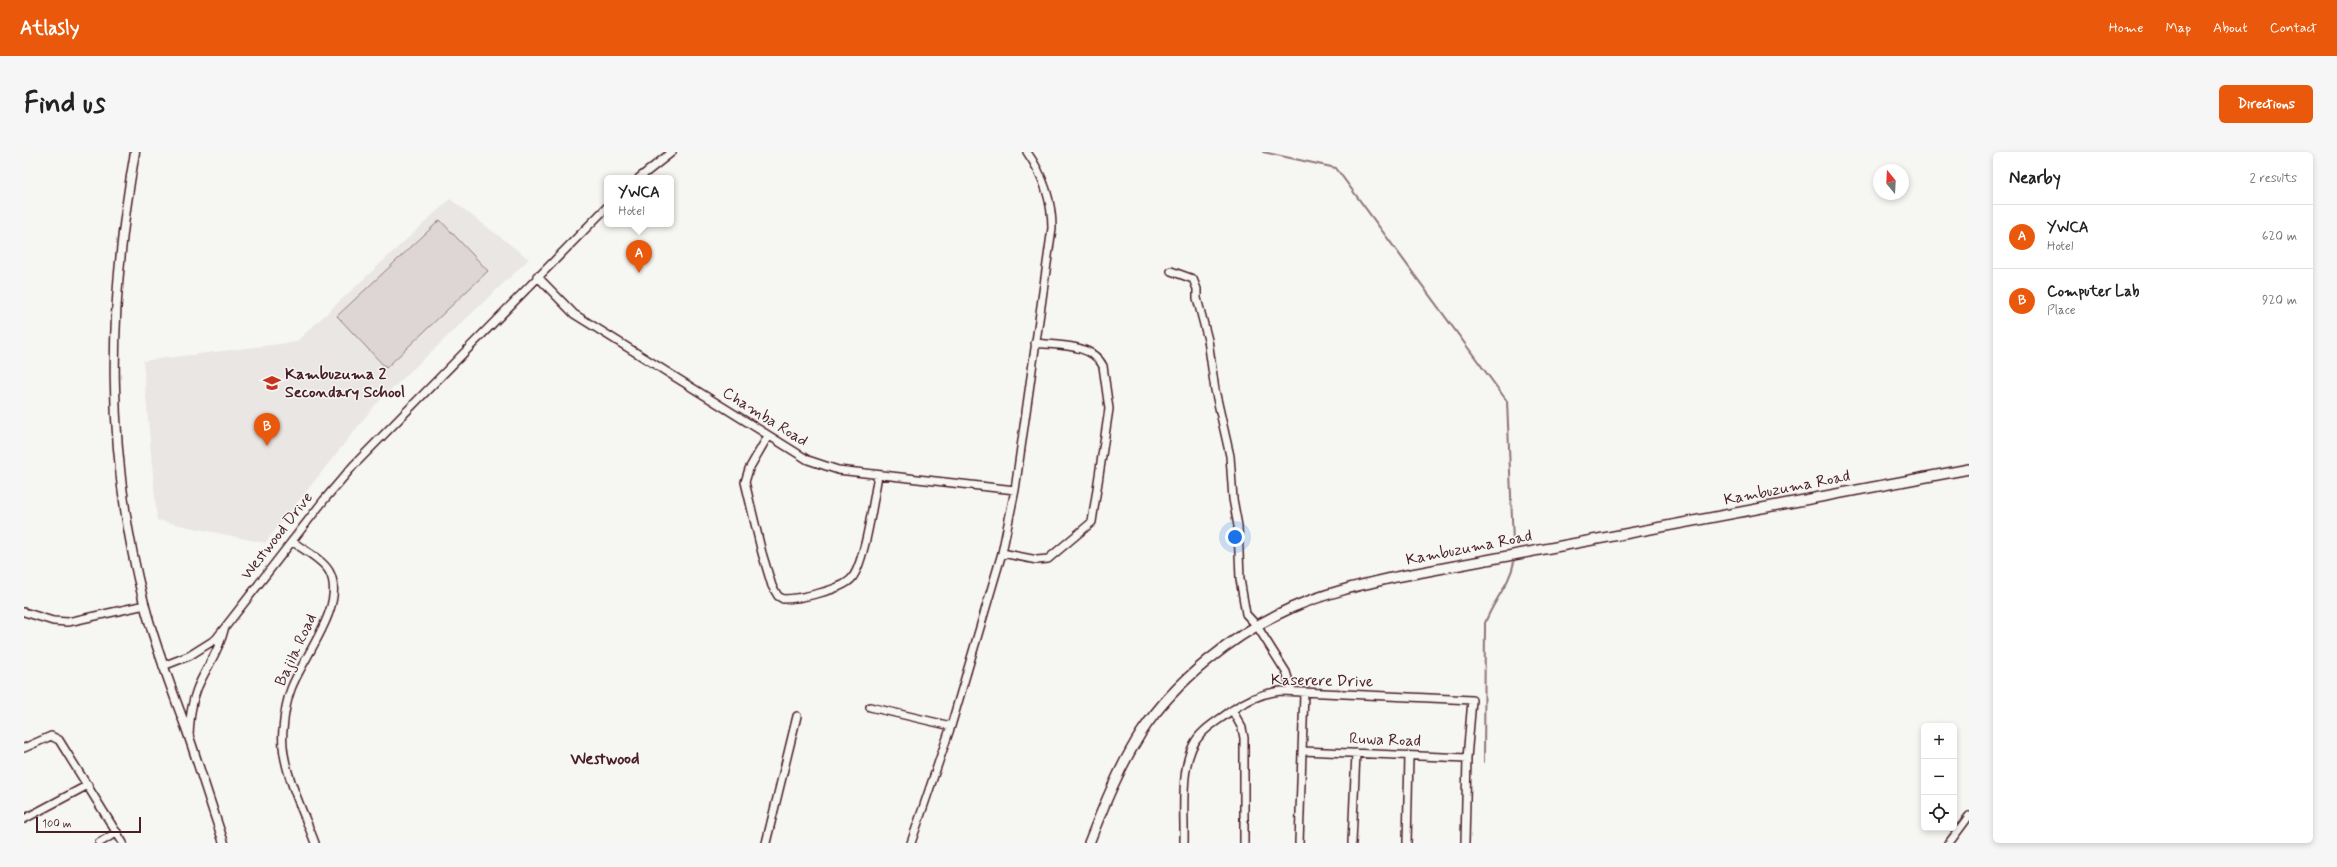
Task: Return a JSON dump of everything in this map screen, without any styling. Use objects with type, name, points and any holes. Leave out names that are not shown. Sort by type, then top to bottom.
[{"type":"main road","name":"Kambuzuma Road","points":[[1090,843],[1119,771],[1153,716],[1168,699],[1210,659],[1257,626],[1313,599],[1396,577],[1969,469]]},
{"type":"street","points":[[135,152],[120,256],[114,381],[116,433],[124,496],[133,554],[144,605],[163,666],[189,737],[224,843]]},
{"type":"street","points":[[643,175],[672,152]]},
{"type":"street","points":[[911,843],[950,726],[1002,554],[1015,490],[1052,217],[1046,187],[1027,152]]},
{"type":"street","name":"Westwood Drive","points":[[163,666],[189,656],[207,646],[225,628],[292,541],[353,466],[537,276],[604,210]]},
{"type":"street","points":[[1171,271],[1192,279],[1197,289],[1197,298],[1208,340],[1215,390],[1230,456],[1233,499],[1238,526],[1243,596],[1246,614],[1257,626],[1286,672],[1292,692]]},
{"type":"street","name":"Chamba Road","points":[[537,276],[574,314],[768,436],[822,466],[1015,490]]},
{"type":"street","points":[[1002,554],[1037,560],[1048,559],[1089,526],[1096,501],[1109,409],[1103,366],[1100,359],[1089,351],[1035,343]]},
{"type":"street","points":[[768,436],[749,469],[746,488],[772,586],[778,596],[783,599],[835,588],[853,577],[866,536],[878,474]]},
{"type":"street","name":"Bajila Road","points":[[292,541],[322,563],[329,571],[333,581],[330,609],[291,689],[283,732],[283,747],[286,763],[314,843]]},
{"type":"street","points":[[24,612],[53,621],[68,622],[144,605]]},
{"type":"street","points":[[189,737],[192,706],[197,688],[219,646],[225,628]]},
{"type":"street","name":"Kaserere Drive","points":[[1184,843],[1184,779],[1190,754],[1200,734],[1232,710],[1264,694],[1292,692],[1472,700],[1467,758]]},
{"type":"street","points":[[1299,843],[1304,693]]},
{"type":"street","points":[[870,707],[950,726]]},
{"type":"street","points":[[1232,710],[1242,728],[1245,749],[1244,843]]},
{"type":"street","points":[[766,843],[797,716]]},
{"type":"street","points":[[24,748],[46,737],[55,737],[88,785],[123,843]]},
{"type":"street","name":"Ruwa Road","points":[[1302,751],[1467,758]]},
{"type":"street","points":[[1352,843],[1356,753]]},
{"type":"street","points":[[1407,843],[1409,756]]},
{"type":"street","points":[[1465,843],[1467,758]]},
{"type":"street","points":[[24,819],[88,785]]},
{"type":"street","points":[[1949,843],[1969,816]]},
{"type":"street","points":[[99,843],[117,832]]},
{"type":"shaded area","name":"Kambuzuma 2 Secondary School","points":[[450,199],[529,259],[375,405],[265,543],[157,520],[143,361],[296,342]]},
{"type":"shaded area","points":[[440,220],[488,271],[386,368],[337,316]]},
{"type":"waterway","points":[[1263,152],[1336,168],[1507,401],[1513,542]]},
{"type":"waterway","points":[[1484,762],[1485,623],[1492,607],[1509,578],[1514,562]]},
{"type":"place","name":"YWCA","points":[[639,273]]},
{"type":"place","name":"Kambuzuma 2 Secondary School","points":[[272,383]]},
{"type":"place","name":"Computer Lab","points":[[267,446]]},
{"type":"district","name":"Westwood","points":[[605,759]]}]
